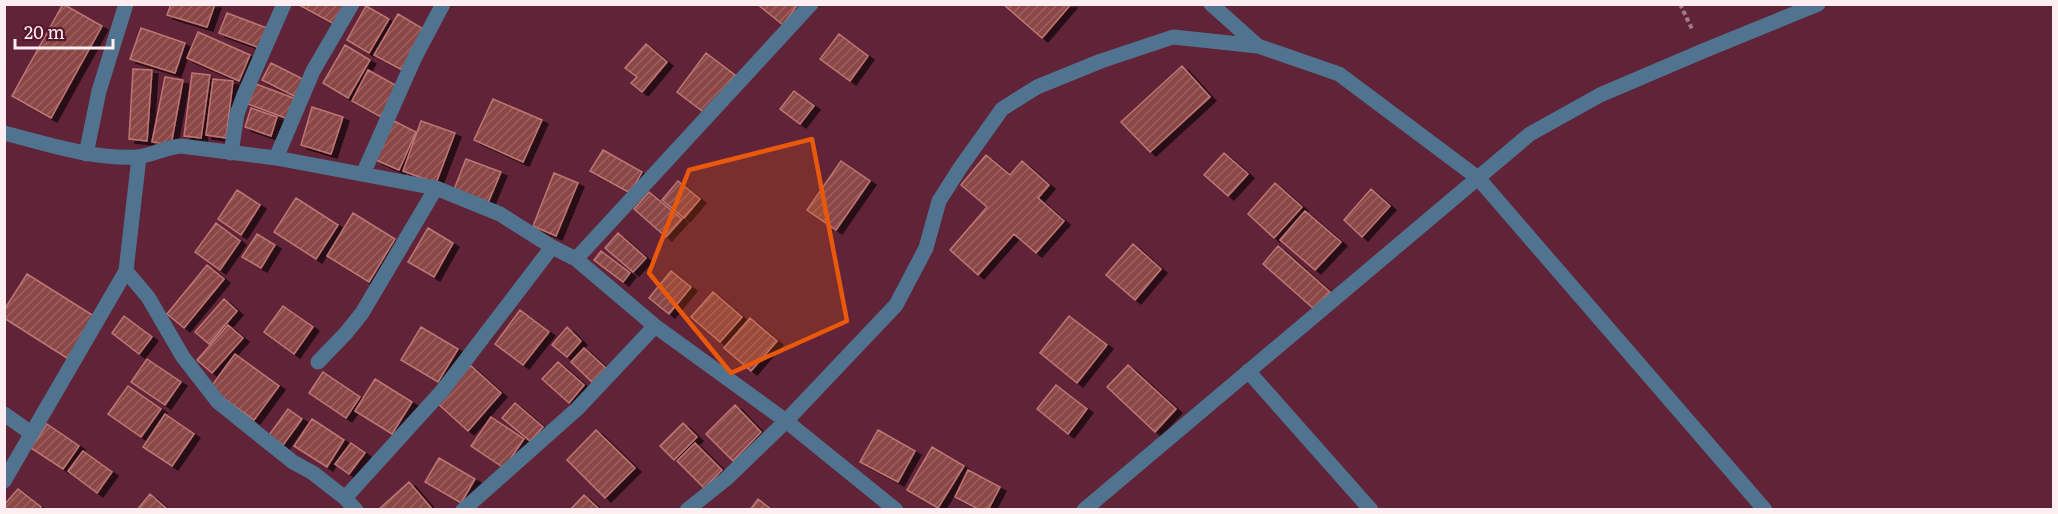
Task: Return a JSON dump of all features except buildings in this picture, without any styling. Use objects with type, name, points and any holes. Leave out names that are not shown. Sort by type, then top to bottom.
[{"type":"street","points":[[86,154],[99,91],[126,4]]},
{"type":"street","points":[[231,153],[237,114],[284,4]]},
{"type":"street","points":[[276,158],[313,71],[352,4]]},
{"type":"street","points":[[363,174],[410,67],[443,4]]},
{"type":"street","points":[[576,259],[811,4]]},
{"type":"street","points":[[1211,4],[1258,46]]},
{"type":"street","points":[[1084,510],[1530,134],[1600,95],[1818,4]]},
{"type":"street","points":[[687,510],[726,479],[786,422],[896,305],[926,248],[939,201],[1002,110],[1037,87],[1101,62],[1173,38],[1258,46],[1339,74],[1478,178],[1765,510]]},
{"type":"street","points":[[4,133],[86,154],[139,157],[181,146],[276,158],[436,188],[500,214],[552,248],[576,259],[655,326],[786,422],[896,510]]},
{"type":"street","points":[[4,481],[126,271],[139,157]]},
{"type":"street","points":[[318,362],[362,313],[436,188]]},
{"type":"street","points":[[126,271],[148,297],[183,357],[218,402],[293,462],[313,473],[350,504],[442,391],[552,248]]},
{"type":"street","points":[[463,510],[577,409],[655,326]]},
{"type":"street","points":[[1248,371],[1371,510]]},
{"type":"street","points":[[4,414],[31,433]]},
{"type":"highlighted area","points":[[812,139],[847,321],[731,373],[649,273],[689,170]]}]
